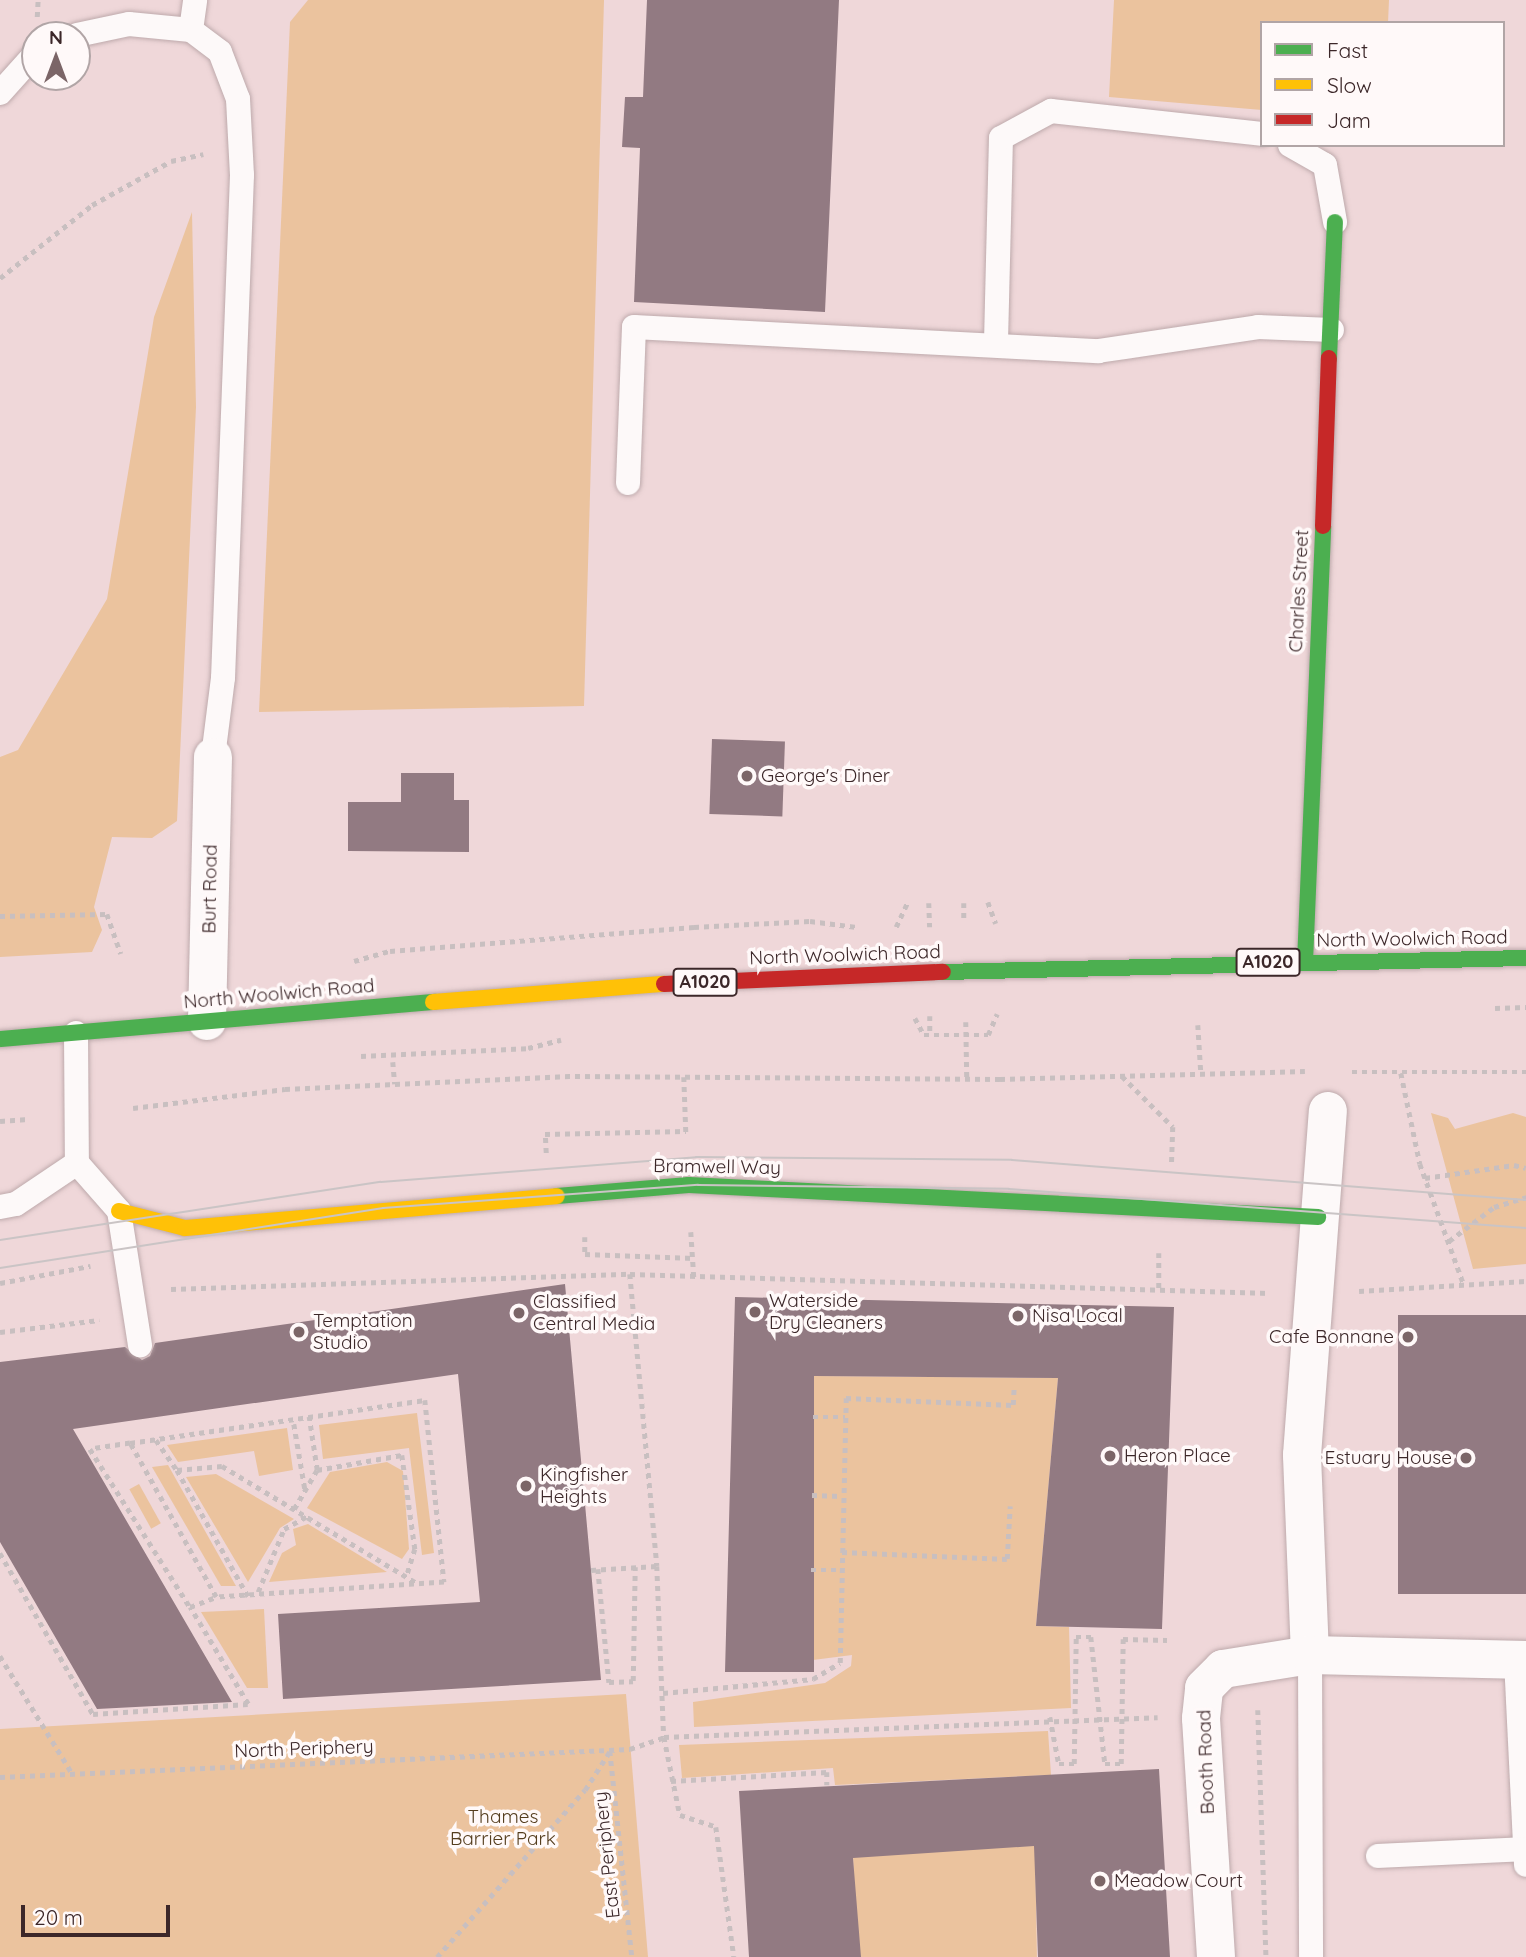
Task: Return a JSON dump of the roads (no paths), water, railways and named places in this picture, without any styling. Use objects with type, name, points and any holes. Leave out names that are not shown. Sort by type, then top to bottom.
[{"type":"street","name":"Charles Street","points":[[1305,961],[1335,222]]},
{"type":"street","name":"Burt Road","points":[[207,1021],[213,757]]},
{"type":"street","name":"North Woolwich Road","points":[[0,1039],[637,985],[1305,961],[1526,958]]},
{"type":"street","points":[[1310,1655],[1302,1455],[1312,1277],[1328,1111]]},
{"type":"street","name":"Bramwell Way","points":[[118,1211],[185,1228],[689,1185],[1171,1206],[1318,1217]]},
{"type":"street","name":"Booth Road","points":[[1216,1957],[1201,1718],[1204,1688],[1223,1669],[1257,1660],[1310,1655],[1521,1660]]},
{"type":"lane","points":[[191,30],[195,0]]},
{"type":"lane","points":[[91,32],[129,24],[191,30],[220,52],[232,73],[241,151],[223,678],[213,757]]},
{"type":"lane","points":[[0,93],[21,70]]},
{"type":"lane","points":[[996,342],[1001,138],[1051,111],[1260,134]]},
{"type":"lane","points":[[1293,147],[1325,166],[1335,222]]},
{"type":"lane","points":[[628,483],[634,327],[996,342],[1098,351],[1258,327],[1332,330]]},
{"type":"lane","points":[[76,1033],[77,1163],[118,1211],[140,1345]]},
{"type":"lane","points":[[0,1207],[16,1204],[77,1163]]},
{"type":"lane","points":[[1310,1655],[1311,1957]]},
{"type":"lane","points":[[1521,1660],[1526,1865]]},
{"type":"lane","points":[[1378,1856],[1526,1849]]},
{"type":"tram line","points":[[0,1240],[381,1182],[696,1157],[1012,1160],[1526,1200]]},
{"type":"tram line","points":[[0,1268],[383,1208],[698,1185],[1009,1189],[1526,1228]]},
{"type":"place","name":"George's Diner","points":[[747,776]]},
{"type":"place","name":"Waterside Dry Cleaners","points":[[755,1312]]},
{"type":"place","name":"Classified Central Media","points":[[519,1313]]},
{"type":"place","name":"Nisa Local","points":[[1018,1316]]},
{"type":"place","name":"Temptation Studio","points":[[299,1332]]},
{"type":"place","name":"Cafe Bonnane","points":[[1408,1337]]},
{"type":"place","name":"Heron Place","points":[[1110,1456]]},
{"type":"place","name":"Estuary House","points":[[1466,1458]]},
{"type":"place","name":"Kingfisher Heights","points":[[526,1486]]},
{"type":"place","name":"Meadow Court","points":[[1100,1881]]},
{"type":"park label","name":"Thames Barrier Park","points":[[503,1828]]}]
